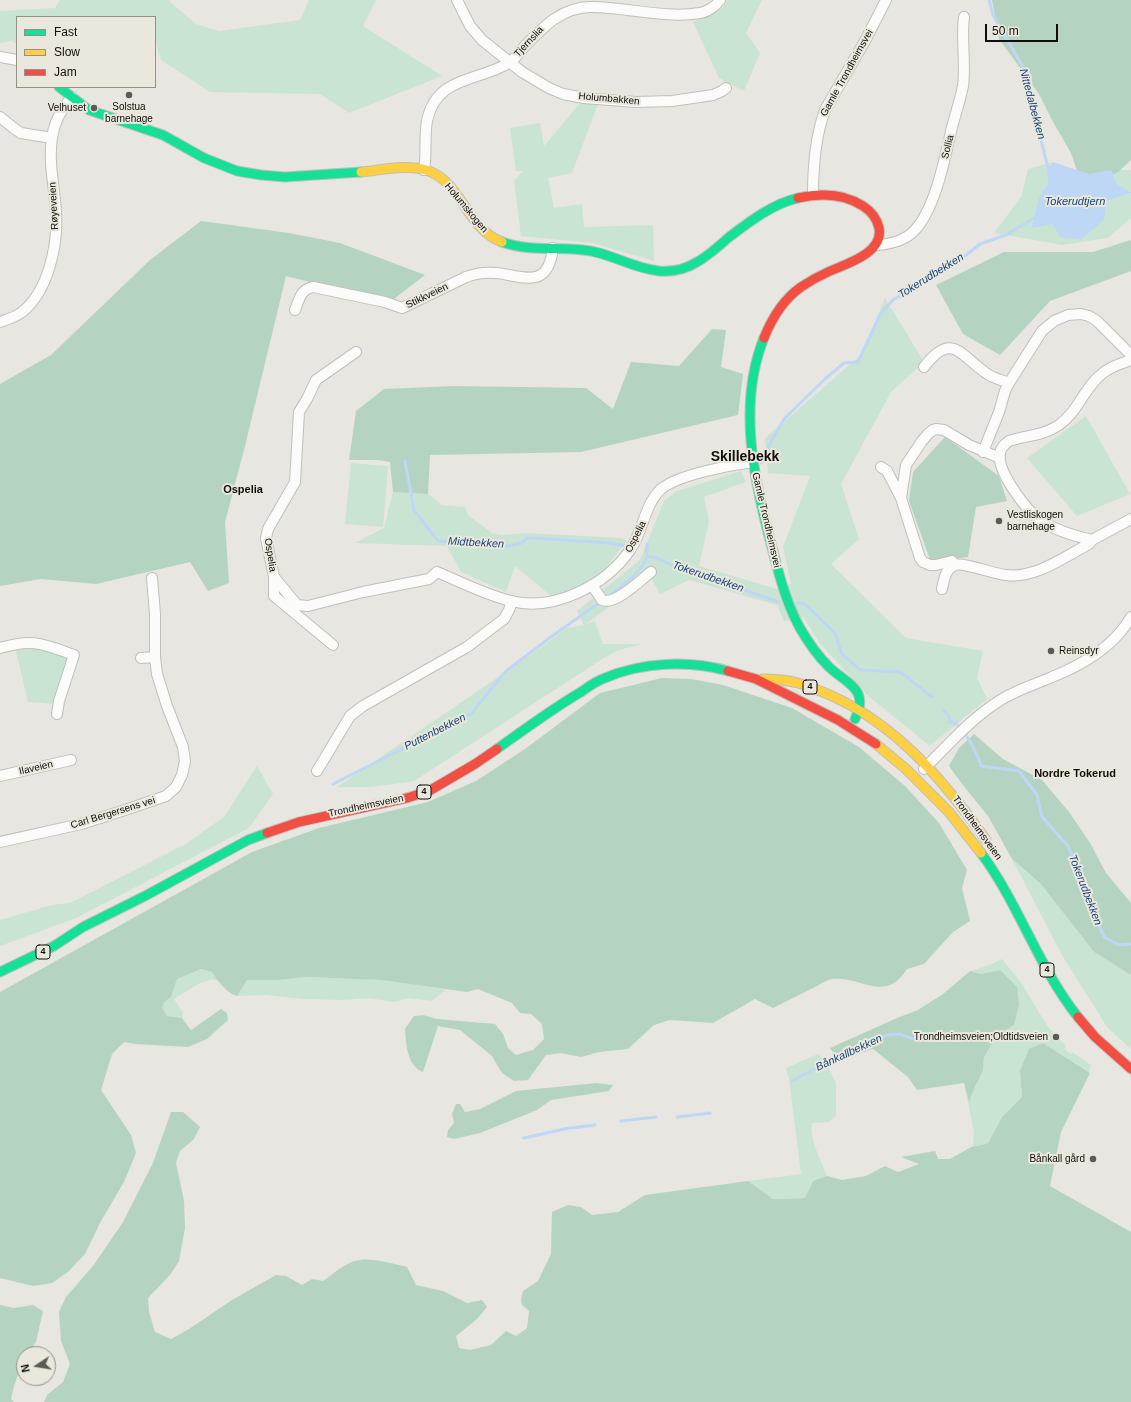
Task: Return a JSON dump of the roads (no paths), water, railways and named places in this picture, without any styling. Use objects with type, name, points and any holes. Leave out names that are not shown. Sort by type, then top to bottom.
[{"type":"main road","name":"Holumskogen","points":[[65,92],[84,106],[96,112],[160,134],[224,167],[248,173],[293,177],[333,175],[390,169],[413,168],[424,170],[434,174],[445,183],[453,191],[479,226],[497,240],[523,247],[574,248],[598,252],[650,270],[665,271],[688,267],[700,261],[735,233],[774,207],[798,198],[813,195]]},
{"type":"main road","points":[[813,195],[837,196],[852,200],[865,207],[874,216],[878,225],[880,236],[877,244]]},
{"type":"main road","name":"Gamle Trondheimsvei","points":[[859,710],[860,701],[856,691],[828,666],[812,647],[800,629],[782,586],[761,504],[753,462],[751,409],[753,375],[760,347],[773,318],[785,301],[806,282],[861,258],[877,244]]},
{"type":"main road","name":"Trondheimsveien","points":[[0,972],[54,946],[83,927],[165,886],[235,847],[260,835],[311,819],[408,798],[429,791],[475,764],[580,691],[604,678],[638,667],[679,664],[720,669],[756,679],[819,709],[872,741],[916,778],[949,812],[987,862],[1008,896],[1049,974],[1068,1004],[1095,1037],[1128,1066]]},
{"type":"main road","name":"Trondheimsveien","points":[[756,679],[788,680],[825,693],[859,710],[897,738],[928,766],[958,800],[993,849]]},
{"type":"main road","points":[[850,727],[859,710]]},
{"type":"main road","name":"Trondheimsveien","points":[[50,936],[83,927]]},
{"type":"main road","name":"Trondheimsveien","points":[[1109,1037],[1128,1066]]},
{"type":"street","name":"Holumbakken","points":[[457,0],[470,26],[476,34],[522,72],[549,88],[563,94],[590,99],[636,102],[672,101],[713,95],[726,88]]},
{"type":"street","name":"Tjernslia","points":[[424,170],[427,122],[435,100],[445,90],[458,82],[499,68],[510,62],[544,25],[566,11],[590,7],[677,14],[701,13],[720,0]]},
{"type":"street","name":"Gamle Trondheimsvei","points":[[813,195],[814,166],[818,135],[825,110],[866,39],[886,0]]},
{"type":"street","name":"Sollia","points":[[877,244],[895,242],[912,233],[924,218],[933,198],[945,159],[963,86],[964,64],[962,32],[964,17]]},
{"type":"street","points":[[0,57],[16,60]]},
{"type":"street","name":"Røyeveien","points":[[0,322],[18,315],[28,306],[40,288],[50,266],[55,243],[56,224],[51,158],[52,138],[65,92]]},
{"type":"street","points":[[0,117],[21,132],[52,138]]},
{"type":"street","name":"Stikkveien","points":[[295,310],[302,291],[313,286],[385,302],[402,308],[454,283],[477,274],[498,273],[521,278],[534,277],[542,274],[548,268],[552,248]]},
{"type":"street","points":[[983,452],[999,412],[1005,391],[1042,331],[1054,321],[1068,316],[1081,314],[1089,316],[1097,322],[1129,358],[1103,373],[1092,385],[1074,411],[1060,424],[1046,433],[1009,441],[1002,448],[1000,458],[1006,476],[1018,496],[1030,511],[1039,519],[1059,530],[1092,540]]},
{"type":"street","points":[[924,367],[942,349],[952,348],[959,351],[988,374],[1009,383]]},
{"type":"street","name":"Ospelia","points":[[356,352],[316,380],[307,399],[298,412],[295,482],[268,529],[266,538],[274,578],[297,605],[308,606],[363,592],[428,579],[437,572],[512,601],[528,603],[551,601],[573,595],[592,585],[618,565],[631,550],[652,502],[660,490],[689,476],[733,465],[753,462]]},
{"type":"street","points":[[901,498],[906,465],[922,441],[933,430],[944,430],[983,452],[1000,458]]},
{"type":"street","points":[[881,467],[887,471],[901,498],[920,558],[923,562],[930,565],[936,565],[952,561],[955,565]]},
{"type":"street","points":[[942,589],[947,572],[955,565],[964,564],[1007,575],[1029,574],[1089,544],[1092,540],[1131,519]]},
{"type":"street","points":[[592,585],[602,600],[610,601],[621,595],[651,572]]},
{"type":"street","name":"Carl Bergersens vei","points":[[0,842],[81,824],[117,813],[166,796],[176,787],[182,775],[185,761],[183,747],[161,688],[155,657],[155,614],[152,578]]},
{"type":"street","points":[[274,578],[274,596],[333,645]]},
{"type":"street","points":[[317,771],[350,716],[363,706],[467,647],[504,619],[510,610],[512,601]]},
{"type":"street","points":[[916,778],[984,711],[1005,697],[1019,690],[1086,661],[1109,644],[1131,617]]},
{"type":"street","points":[[0,648],[27,642],[42,643],[74,655],[59,701],[57,714]]},
{"type":"street","points":[[141,658],[155,657]]},
{"type":"street","name":"Ilaveien","points":[[0,776],[71,760]]},
{"type":"water","name":"Tokerudtjern","points":[[1053,162],[1089,174],[1111,170],[1117,184],[1131,193],[1107,201],[1104,220],[1082,239],[1061,238],[1052,224],[1032,228],[1039,197],[1048,184],[1047,170]]},
{"type":"waterway","name":"Nittedalbekken","points":[[989,0],[993,15],[1022,65],[1048,168]]},
{"type":"waterway","name":"Tokerudbekken","points":[[761,463],[784,419],[825,379],[844,363],[858,362],[881,313],[894,299],[918,287],[956,263],[980,244],[1006,235],[1034,218]]},
{"type":"waterway","name":"Midtbekken","points":[[405,461],[414,510],[438,541],[508,546],[522,543],[527,538],[534,538],[609,543],[626,546]]},
{"type":"waterway","name":"Tokerudbekken","points":[[647,544],[647,556],[657,558],[672,565],[779,602]]},
{"type":"waterway","name":"Puttenbekken","points":[[608,597],[625,584],[641,568],[647,556]]},
{"type":"waterway","name":"Puttenbekken","points":[[333,784],[471,714],[505,672],[599,603]]},
{"type":"waterway","name":"Tokerudbekken","points":[[798,603],[805,604],[835,633],[842,654],[860,670],[900,672],[932,697]]},
{"type":"waterway","name":"Tokerudbekken","points":[[943,710],[949,716],[950,722],[960,727],[967,736],[981,766],[1019,771],[1037,795],[1042,817],[1068,846],[1088,891],[1096,920],[1105,938],[1120,945],[1131,944]]},
{"type":"waterway","name":"Bånkallbekken","points":[[792,1081],[841,1054],[887,1035],[899,1034],[914,1039],[930,1033]]},
{"type":"waterway","name":"Bånkallbekken","points":[[677,1117],[710,1113]]},
{"type":"waterway","name":"Bånkallbekken","points":[[621,1121],[656,1117]]},
{"type":"waterway","name":"Bånkallbekken","points":[[571,1128],[595,1125]]},
{"type":"waterway","name":"Bånkallbekken","points":[[524,1138],[569,1128]]},
{"type":"place","name":"Solstua barnehage","points":[[129,95]]},
{"type":"place","name":"Velhuset","points":[[94,108]]},
{"type":"place","name":"Vestliskogen barnehage","points":[[999,521]]},
{"type":"place","name":"Reinsdyr","points":[[1051,651]]},
{"type":"place","name":"Trondheimsveien;Oldtidsveien","points":[[1056,1037]]},
{"type":"place","name":"Bånkall gård","points":[[1093,1159]]},
{"type":"district","name":"Skillebekk","points":[[745,457]]},
{"type":"district","name":"Ospelia","points":[[243,490]]},
{"type":"district","name":"Nordre Tokerud","points":[[1075,774]]}]
